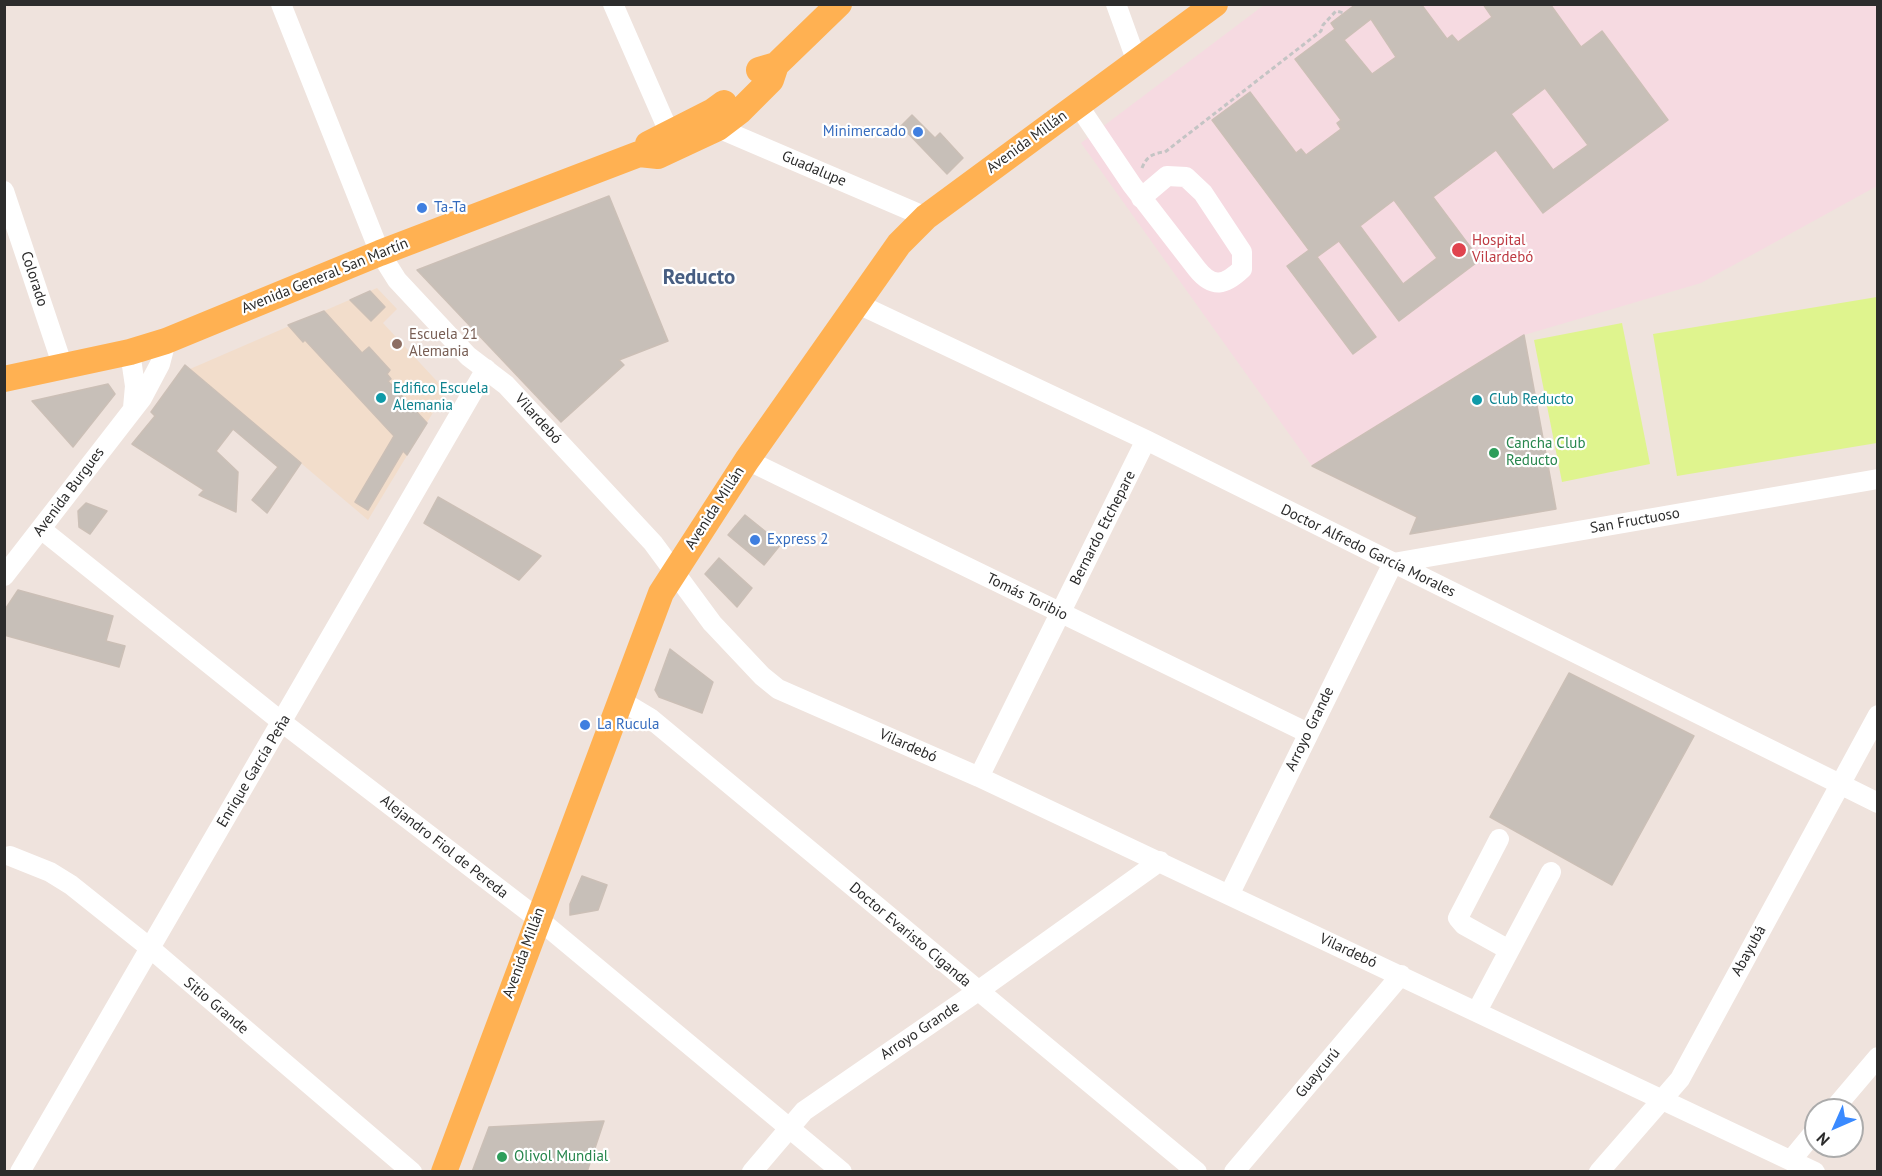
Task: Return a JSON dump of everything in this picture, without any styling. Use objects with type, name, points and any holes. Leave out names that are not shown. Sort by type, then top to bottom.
[{"type":"main road","name":"Avenida General San Martín","points":[[4,379],[130,352],[166,341],[380,253],[639,154],[652,140],[669,132],[739,112],[771,81],[776,65],[839,4]]},
{"type":"main road","name":"Avenida Millán","points":[[444,1172],[620,700],[662,593],[673,572],[747,460],[899,244],[926,217],[1215,4]]},
{"type":"main road","name":"Avenida General San Martín","points":[[639,154],[658,156],[715,120]]},
{"type":"street","name":"Vilardebó","points":[[281,4],[380,253],[397,280],[468,356],[506,385],[653,543],[712,623],[762,676],[778,689],[979,777],[1160,861],[1664,1098],[1815,1172]]},
{"type":"street","points":[[613,4],[669,132]]},
{"type":"street","points":[[1116,4],[1137,62]]},
{"type":"street","points":[[1078,105],[1141,198],[1205,279],[1216,284],[1228,282],[1242,269],[1242,252],[1203,193],[1186,177],[1167,176],[1141,198]]},
{"type":"street","name":"Guadalupe","points":[[715,120],[926,217]]},
{"type":"street","name":"Colorado","points":[[4,191],[63,367]]},
{"type":"street","name":"Doctor Alfredo García Morales","points":[[856,303],[1146,440],[1878,803]]},
{"type":"street","name":"Avenida Burgues","points":[[4,576],[142,398],[160,364],[166,341]]},
{"type":"street","points":[[130,352],[135,386],[133,408]]},
{"type":"street","name":"Enrique García Peña","points":[[20,1172],[283,723],[486,369]]},
{"type":"street","name":"Bernardo Etchepare","points":[[979,777],[1146,440]]},
{"type":"street","name":"Tomás Toribio","points":[[747,460],[1308,733]]},
{"type":"street","name":"San Fructuoso","points":[[1393,563],[1878,479]]},
{"type":"street","name":"Alejandro Fiol de Pereda","points":[[41,529],[283,723],[537,918],[842,1172]]},
{"type":"street","name":"Arroyo Grande","points":[[1229,895],[1393,563]]},
{"type":"street","name":"Doctor Evaristo Ciganda","points":[[620,700],[650,718],[1197,1172]]},
{"type":"street","name":"Abayubá","points":[[1599,1172],[1680,1079],[1878,715]]},
{"type":"street","points":[[1499,839],[1458,918],[1464,925],[1509,950]]},
{"type":"street","name":"Sitio Grande","points":[[10,856],[50,872],[70,885],[150,948],[412,1172]]},
{"type":"street","name":"Arroyo Grande","points":[[752,1172],[804,1111],[978,992],[1160,861]]},
{"type":"street","points":[[1477,1011],[1551,872]]},
{"type":"street","name":"Guaycurú","points":[[1234,1172],[1401,975]]},
{"type":"street","points":[[1843,1098],[1878,1057]]},
{"type":"street","points":[[1792,1159],[1804,1144]]},
{"type":"path","points":[[1129,181],[1141,171],[1147,159],[1154,154],[1165,152],[1321,31],[1323,25],[1336,11],[1344,13]]},
{"type":"shaded area","name":"Hospital Vilardebó","points":[[1264,5],[1877,5],[1877,186],[1701,283],[1524,335],[1312,466],[1081,143]]},
{"type":"shaded area","points":[[377,288],[397,309],[383,323],[446,391],[368,520],[190,369]]},
{"type":"green space","points":[[1877,297],[1877,443],[1677,476],[1653,334]]},
{"type":"green space","points":[[1622,323],[1650,464],[1562,482],[1534,340]]},
{"type":"building","points":[[1356,4],[1421,4],[1447,39],[1452,35],[1458,42],[1492,17],[1483,4],[1550,4],[1581,47],[1602,31],[1668,120],[1543,213],[1496,150],[1433,197],[1480,260],[1399,321],[1339,241],[1317,257],[1376,337],[1353,354],[1287,266],[1309,250],[1212,120],[1250,92],[1296,153],[1301,149],[1306,155],[1341,129],[1337,123],[1341,120],[1295,59],[1335,29],[1331,23]],"holes":[[[1371,19],[1396,57],[1372,74],[1344,40]],[[1545,88],[1588,145],[1553,170],[1511,114]],[[1394,200],[1437,258],[1403,284],[1360,226]]]},
{"type":"building","points":[[912,115],[935,138],[940,133],[963,158],[947,174],[901,126]]},
{"type":"building","points":[[609,196],[668,341],[619,360],[624,365],[561,422],[417,270]]},
{"type":"building","points":[[370,291],[385,307],[371,321],[350,300]]},
{"type":"building","name":"Edifico Escuela Alemania","points":[[324,311],[362,353],[369,347],[390,370],[387,374],[391,379],[388,381],[427,423],[407,455],[403,451],[368,510],[355,502],[394,436],[305,340],[303,342],[288,325]]},
{"type":"building","name":"Club Reducto","points":[[1524,335],[1556,509],[1410,534],[1417,517],[1312,466]]},
{"type":"building","points":[[185,365],[301,463],[267,513],[252,500],[278,467],[233,429],[216,451],[238,472],[236,512],[199,495],[204,490],[132,444],[155,416],[151,412]]},
{"type":"building","points":[[108,384],[115,394],[73,447],[32,401]]},
{"type":"building","points":[[438,497],[541,556],[519,580],[424,523]]},
{"type":"building","points":[[86,503],[107,511],[90,534],[79,527],[78,511]]},
{"type":"building","name":"Express 2","points":[[745,515],[781,544],[764,565],[728,535]]},
{"type":"building","points":[[719,558],[752,588],[737,607],[705,574]]},
{"type":"building","points":[[18,590],[113,616],[106,641],[125,646],[119,667],[4,635],[4,611]]},
{"type":"building","points":[[670,649],[713,682],[702,713],[659,697],[655,690]]},
{"type":"building","points":[[1569,673],[1694,736],[1612,885],[1490,817]]},
{"type":"building","points":[[582,876],[607,885],[598,910],[570,915],[570,904]]},
{"type":"building","points":[[604,1121],[587,1172],[472,1172],[489,1127]]},
{"type":"place","name":"Minimercado","points":[[918,132]]},
{"type":"place","name":"Ta-Ta","points":[[422,208]]},
{"type":"place","name":"Hospital Vilardebó","points":[[1459,250]]},
{"type":"place","name":"Escuela 21 Alemania","points":[[397,344]]},
{"type":"place","name":"Edifico Escuela Alemania","points":[[381,398]]},
{"type":"place","name":"Club Reducto","points":[[1477,400]]},
{"type":"place","name":"Cancha Club Reducto","points":[[1494,453]]},
{"type":"place","name":"Express 2","points":[[755,540]]},
{"type":"place","name":"La Rucula","points":[[585,725]]},
{"type":"place","name":"Olivol Mundial","points":[[502,1157]]},
{"type":"district","name":"Reducto","points":[[699,278]]}]
